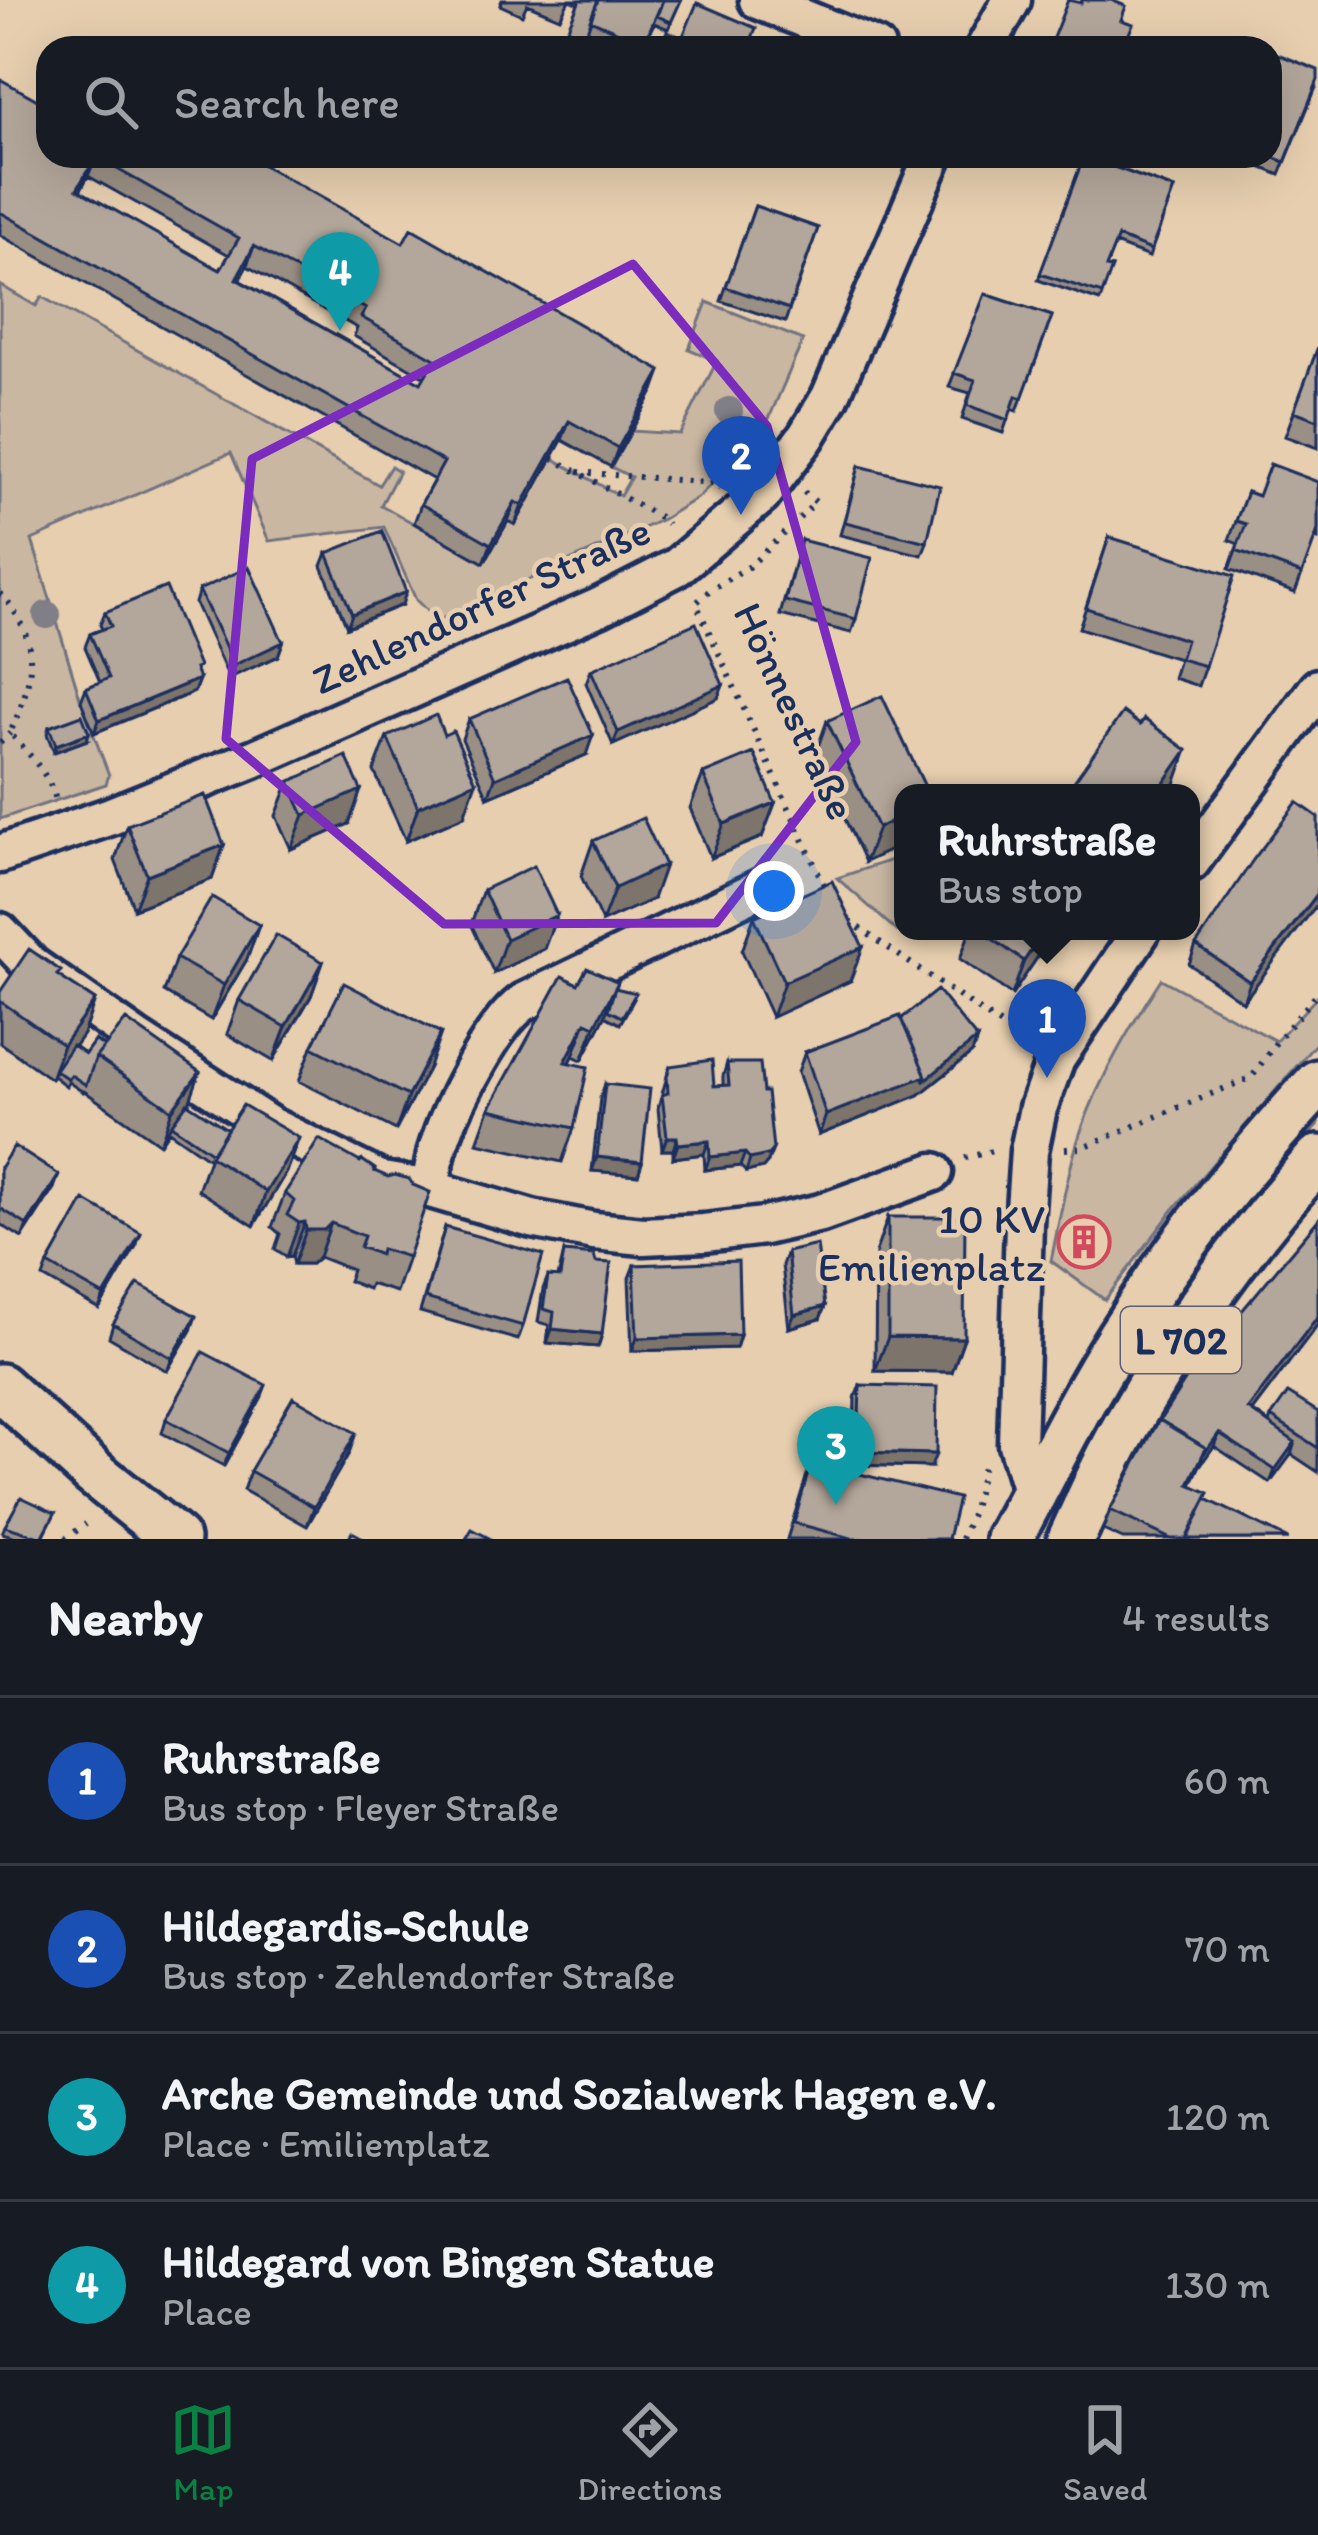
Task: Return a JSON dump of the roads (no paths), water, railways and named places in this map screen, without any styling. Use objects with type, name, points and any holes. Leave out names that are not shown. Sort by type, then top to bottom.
[{"type":"main road","name":"L 702","points":[[1009,1539],[1119,1338],[1187,1238],[1318,1082]]},
{"type":"main road","name":"L 702","points":[[1071,1539],[1123,1432],[1201,1310],[1263,1221],[1318,1159]]},
{"type":"main road","points":[[0,1387],[94,1473],[176,1539]]},
{"type":"street","points":[[758,0],[846,36]]},
{"type":"street","points":[[992,36],[1012,0]]},
{"type":"street","name":"Zehlendorfer Straße","points":[[0,854],[253,759],[599,607],[677,567],[762,495],[806,437],[830,397],[928,168]]},
{"type":"street","points":[[1200,850],[1318,688]]},
{"type":"street","points":[[430,1189],[446,1126],[511,1011],[769,884]]},
{"type":"street","points":[[0,932],[32,966],[135,1039],[272,1127],[382,1181],[430,1189],[532,1219],[643,1236],[764,1226],[821,1213],[934,1172]]},
{"type":"street","points":[[1032,1494],[1017,1444],[1029,1151],[1056,1059],[1135,940]]},
{"type":"place","name":"Hildegard von Bingen Statue","points":[[340,331]]},
{"type":"place","name":"Hildegardis-Schule","points":[[741,515]]},
{"type":"place","name":"Ruhrstraße","points":[[1047,1078]]},
{"type":"place","name":"10 KV Emilienplatz","points":[[1084,1242]]},
{"type":"place","name":"Arche Gemeinde und Sozialwerk Hagen e.V.","points":[[836,1505]]}]
